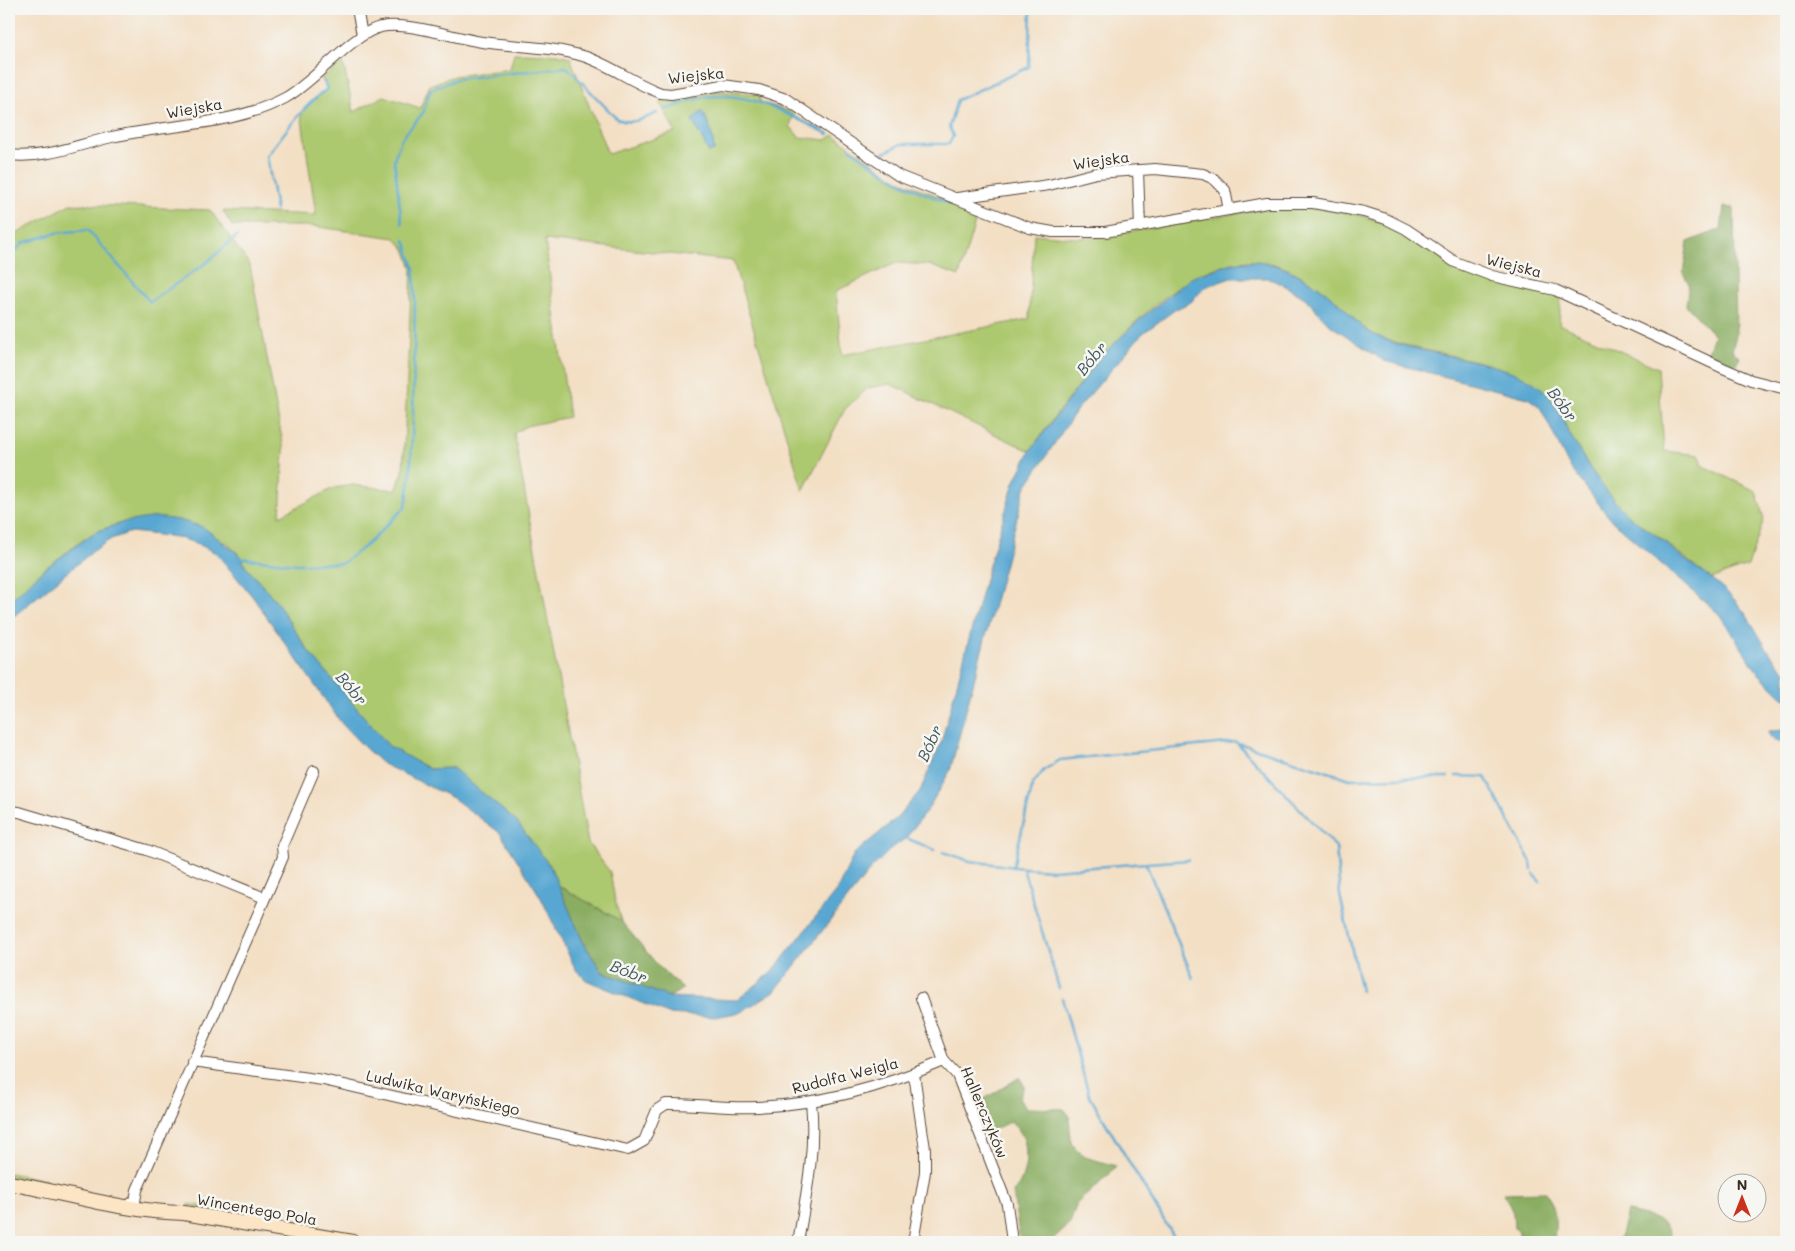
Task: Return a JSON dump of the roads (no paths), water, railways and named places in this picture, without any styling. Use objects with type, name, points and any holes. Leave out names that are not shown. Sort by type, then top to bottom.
[{"type":"street","points":[[357,9],[362,36]]},
{"type":"street","name":"Wiejska","points":[[9,155],[42,156],[112,137],[224,118],[258,110],[285,98],[311,81],[362,36],[373,29],[395,26],[479,42],[568,51],[588,57],[661,93],[671,94],[723,85],[759,90],[786,99],[805,110],[899,176],[1030,228],[1053,232],[1105,232],[1266,203],[1312,203],[1372,214],[1406,229],[1462,265],[1492,276],[1555,290],[1730,371],[1751,380],[1786,389]]},
{"type":"street","name":"Wiejska","points":[[956,198],[1049,185],[1096,173],[1154,169],[1203,174],[1214,179],[1225,190],[1230,210]]},
{"type":"street","points":[[1138,170],[1140,226]]},
{"type":"street","points":[[130,1204],[283,857],[282,846],[314,771]]},
{"type":"street","points":[[9,811],[19,812],[147,850],[265,898]]},
{"type":"street","name":"Hallerczyków","points":[[921,998],[944,1060],[957,1075],[1007,1204],[1012,1242]]},
{"type":"street","name":"Rudolfa Weigla","points":[[660,1106],[673,1104],[756,1107],[811,1102],[914,1074],[944,1060]]},
{"type":"street","name":"Ludwika Waryńskiego","points":[[192,1062],[323,1080],[621,1149],[634,1148],[644,1141],[660,1106]]},
{"type":"street","points":[[914,1074],[925,1149],[925,1172],[914,1242]]},
{"type":"street","points":[[798,1242],[811,1161],[813,1132],[811,1102]]},
{"type":"street","name":"Wincentego Pola","points":[[9,1183],[130,1204],[158,1204],[184,1213],[353,1242]]},
{"type":"water","points":[[702,111],[709,125],[713,140],[714,151],[709,153],[692,120]]},
{"type":"water","points":[[1255,261],[1279,266],[1312,282],[1332,297],[1359,324],[1371,333],[1412,348],[1503,369],[1523,377],[1545,391],[1589,467],[1619,506],[1634,520],[1719,585],[1738,604],[1772,656],[1786,671],[1786,700],[1759,674],[1719,614],[1612,521],[1569,466],[1540,407],[1528,398],[1384,361],[1330,325],[1305,298],[1282,284],[1267,278],[1231,278],[1205,287],[1191,302],[1176,309],[1142,334],[1076,411],[1025,488],[950,771],[928,809],[906,838],[891,849],[871,869],[775,991],[741,1012],[716,1017],[668,1014],[586,980],[576,970],[540,896],[500,833],[453,798],[383,764],[365,748],[342,724],[252,596],[216,553],[196,543],[176,537],[131,532],[111,539],[92,552],[9,620],[9,602],[43,570],[95,532],[124,522],[156,517],[179,520],[203,527],[241,556],[245,566],[276,601],[309,652],[389,746],[429,769],[453,768],[517,822],[550,866],[584,944],[602,972],[669,997],[737,1000],[772,972],[837,890],[854,854],[897,818],[920,791],[941,743],[989,565],[1014,483],[1030,451],[1102,355],[1139,320],[1192,277],[1230,264]]},
{"type":"water","points":[[1786,730],[1786,744],[1770,738],[1768,731]]},
{"type":"waterway","points":[[880,155],[901,144],[949,144],[953,136],[949,127],[957,100],[1029,67],[1031,9]]},
{"type":"waterway","points":[[1773,9],[1786,16]]},
{"type":"waterway","points":[[402,224],[394,159],[402,138],[423,113],[430,90],[457,79],[567,67],[617,119],[633,121],[657,113]]},
{"type":"waterway","points":[[276,210],[267,156],[302,112],[327,89],[324,81]]},
{"type":"waterway","points":[[664,110],[706,97],[720,96],[748,99],[776,109],[829,134]]},
{"type":"waterway","points":[[850,148],[869,162],[871,161]]},
{"type":"waterway","points":[[869,162],[908,186],[975,212]]},
{"type":"waterway","points":[[9,258],[23,243],[56,233],[88,230],[150,302],[206,263],[237,236]]},
{"type":"waterway","points":[[240,558],[296,564],[343,563],[370,542],[406,506],[410,479],[413,417],[415,297],[414,268],[405,240]]},
{"type":"waterway","points":[[1013,867],[1033,784],[1044,770],[1060,760],[1236,742],[1336,847],[1340,895],[1361,991]]},
{"type":"waterway","points":[[1238,743],[1350,779],[1448,777]]},
{"type":"waterway","points":[[1456,776],[1485,777],[1531,862],[1532,870]]},
{"type":"waterway","points":[[906,838],[935,850]]},
{"type":"waterway","points":[[943,852],[970,861],[1023,868],[1059,988]]},
{"type":"waterway","points":[[1024,868],[1052,870],[1189,860]]},
{"type":"waterway","points":[[1146,864],[1193,978]]},
{"type":"waterway","points":[[1534,874],[1540,882]]},
{"type":"waterway","points":[[1062,998],[1089,1095],[1177,1242]]},
{"type":"water label","name":"Bóbr","points":[[1091,358]]},
{"type":"water label","name":"Bóbr","points":[[1563,404]]},
{"type":"water label","name":"Bóbr","points":[[352,688]]},
{"type":"water label","name":"Bóbr","points":[[929,743]]},
{"type":"water label","name":"Bóbr","points":[[629,971]]}]
